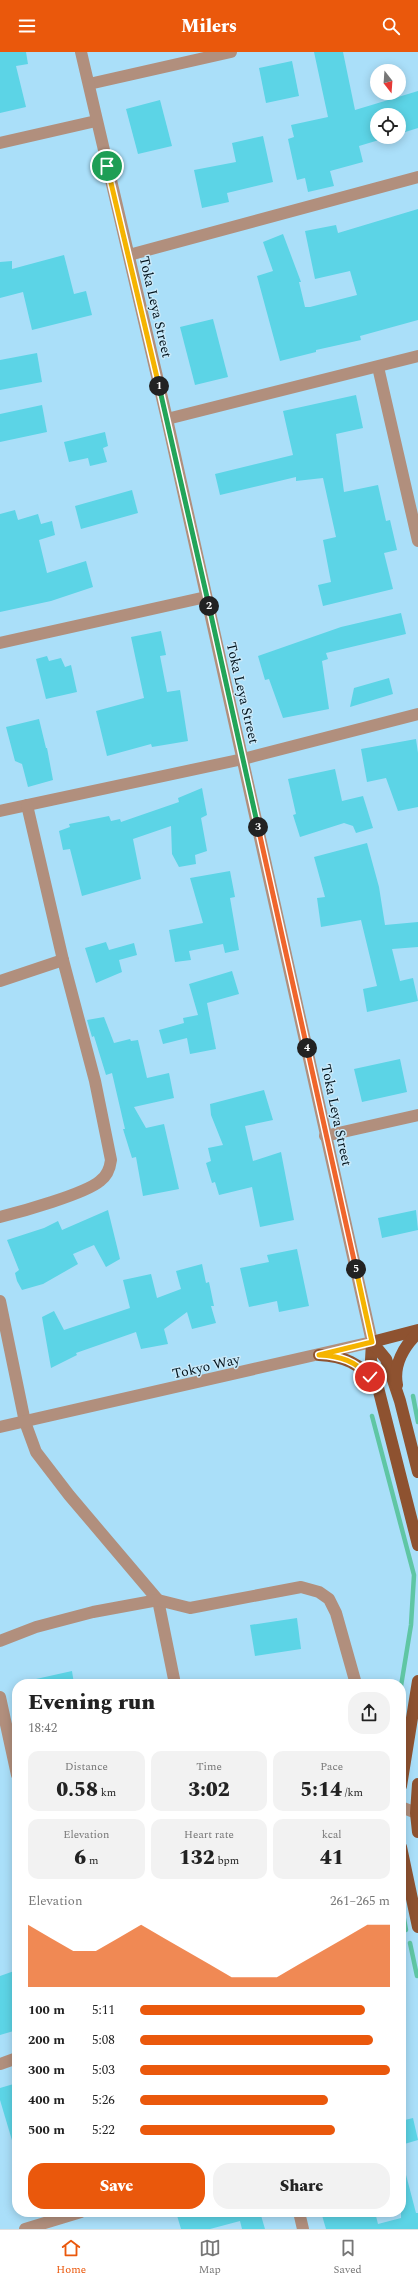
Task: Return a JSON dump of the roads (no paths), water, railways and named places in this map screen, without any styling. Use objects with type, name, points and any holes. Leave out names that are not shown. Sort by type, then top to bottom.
[{"type":"main road","name":"Tokyo Way","points":[[372,1342],[418,1331]]},
{"type":"main road","points":[[418,1331],[408,1342],[399,1361],[396,1381],[418,1472]]},
{"type":"main road","points":[[372,1342],[371,1360],[418,1545]]},
{"type":"main road","points":[[372,1342],[386,1359],[400,1401]]},
{"type":"main road","points":[[319,1355],[347,1359],[360,1366],[378,1389]]},
{"type":"main road","points":[[406,1755],[418,1681]]},
{"type":"main road","points":[[418,1784],[416,1813],[418,1832]]},
{"type":"main road","points":[[406,1871],[418,1927]]},
{"type":"street","name":"Toka Leya Street","points":[[81,52],[96,121],[168,419],[325,1136],[372,1342]]},
{"type":"street","points":[[89,84],[231,52]]},
{"type":"street","points":[[0,143],[96,121]]},
{"type":"street","points":[[128,255],[418,177]]},
{"type":"street","points":[[168,419],[418,356]]},
{"type":"street","points":[[378,367],[418,541]]},
{"type":"street","points":[[0,643],[206,597]]},
{"type":"street","points":[[0,811],[243,759],[418,714]]},
{"type":"street","points":[[0,1217],[19,1212],[86,1188],[100,1181],[109,1170],[111,1160],[110,1144],[63,960],[27,805]]},
{"type":"street","points":[[0,982],[63,960]]},
{"type":"street","points":[[325,1136],[418,1115]]},
{"type":"street","points":[[0,1301],[25,1422],[36,1452],[69,1495],[158,1600],[175,1679]]},
{"type":"street","name":"Tokyo Way","points":[[0,1427],[372,1342]]},
{"type":"street","points":[[0,1641],[36,1627],[86,1614],[158,1600],[190,1608],[301,1587],[319,1592],[329,1599],[336,1613],[355,1679]]},
{"type":"street","points":[[0,1697],[12,1751]]},
{"type":"street","points":[[406,1809],[416,1813]]},
{"type":"street","points":[[0,2064],[12,2060]]},
{"type":"street","points":[[25,2229],[64,2217]]},
{"type":"street","points":[[300,2217],[303,2229]]},
{"type":"waterway","points":[[413,1396],[418,1422]]},
{"type":"waterway","points":[[372,1416],[414,1575],[411,1625],[402,1679]]},
{"type":"waterway","points":[[410,1943],[417,1976]]}]
